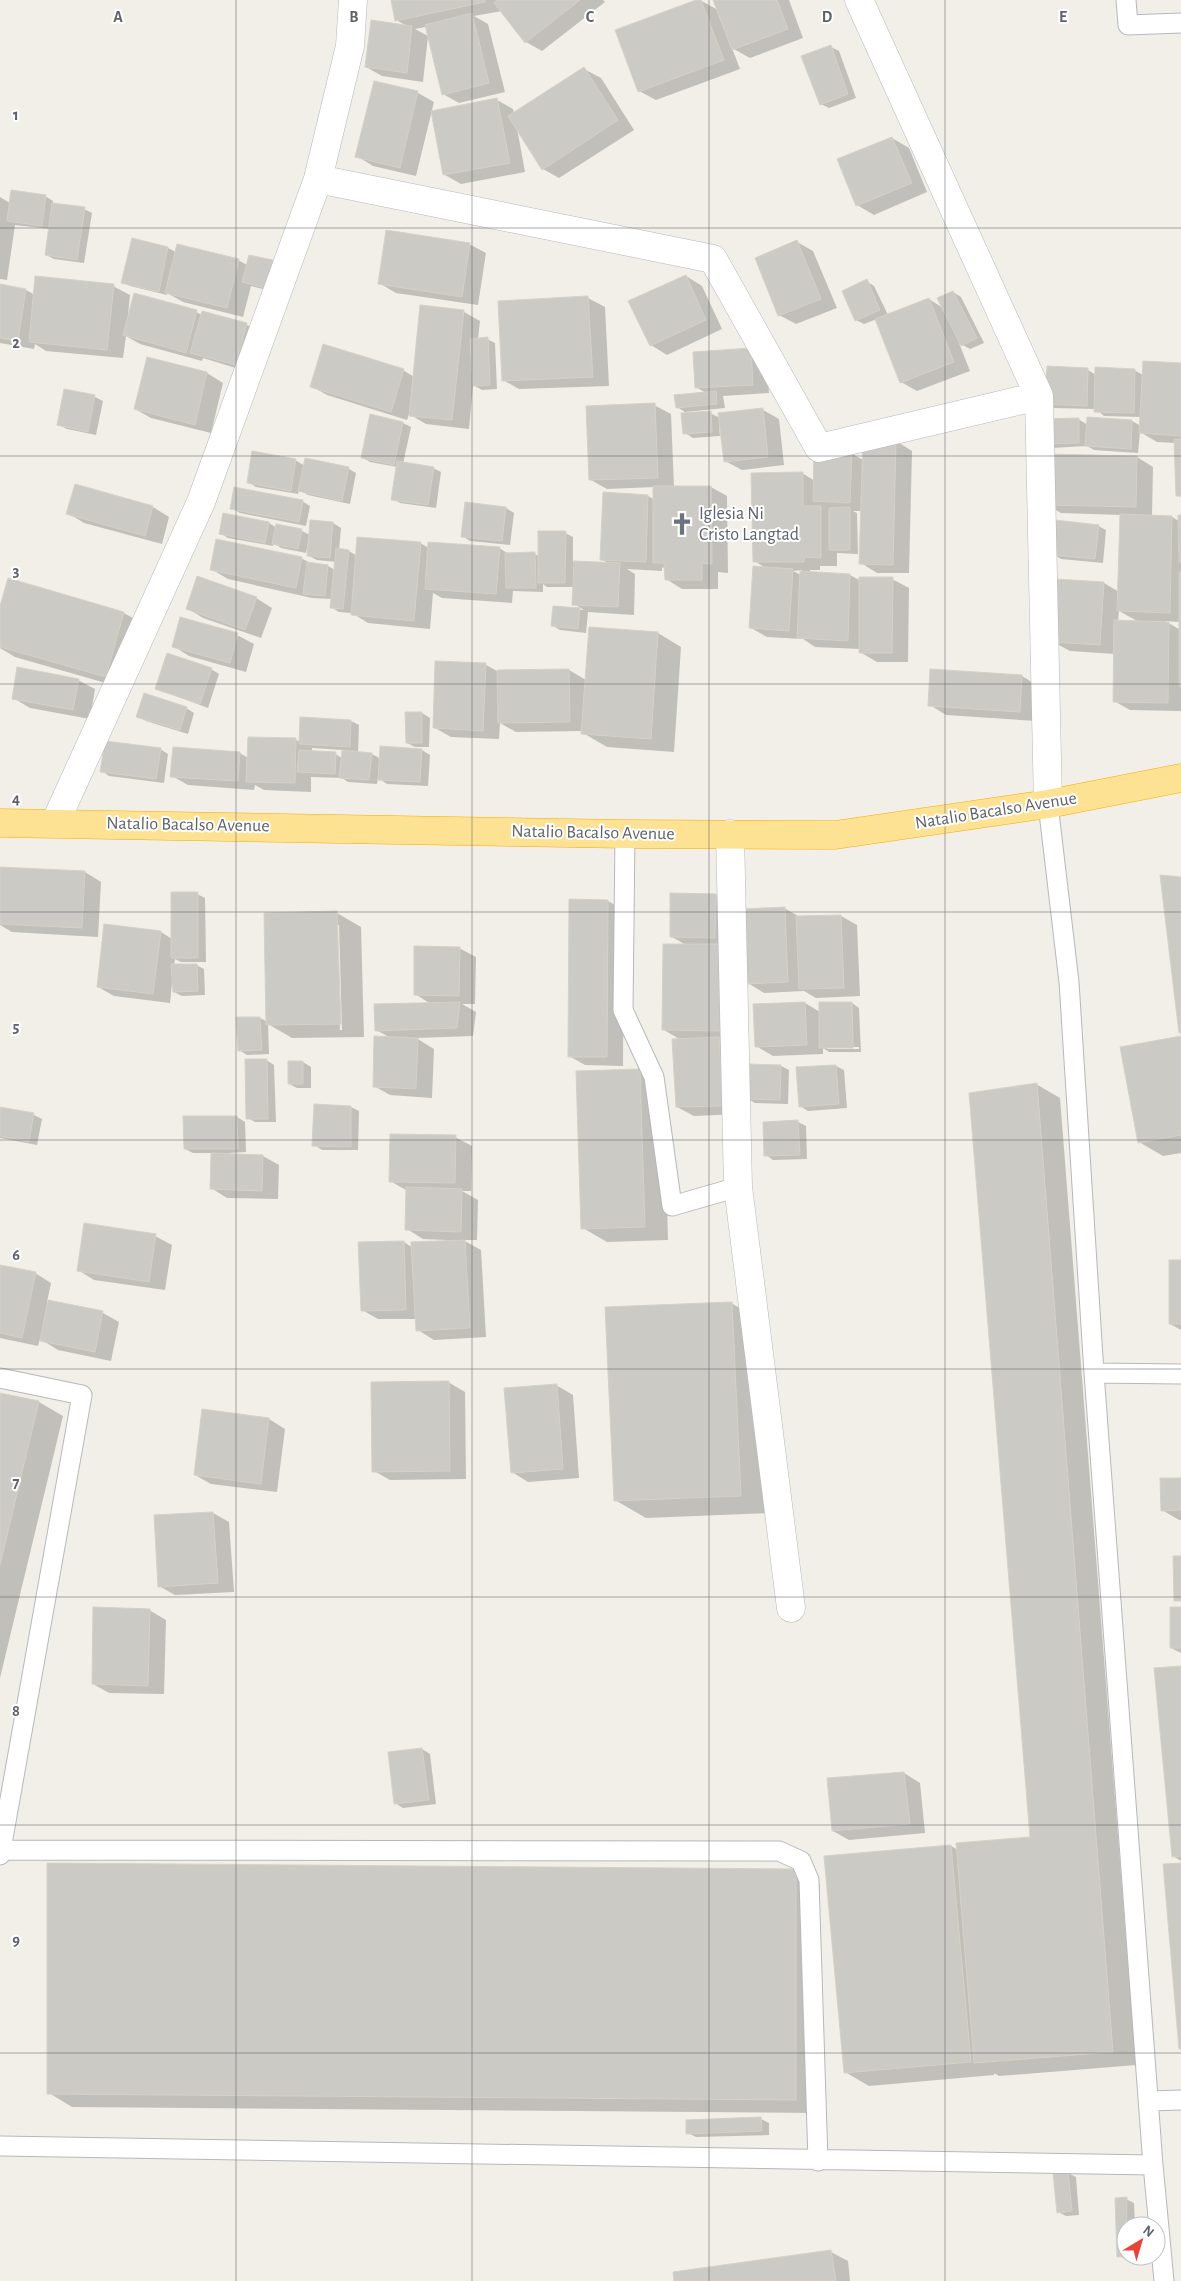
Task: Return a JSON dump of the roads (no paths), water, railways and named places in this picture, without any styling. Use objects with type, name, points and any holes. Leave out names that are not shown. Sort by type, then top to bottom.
[{"type":"highway","name":"Natalio Bacalso Avenue","points":[[0,823],[625,834],[835,835],[1048,804],[1181,778]]},
{"type":"street","points":[[56,823],[201,502],[318,179],[350,46],[352,0]]},
{"type":"street","points":[[859,0],[1039,396],[1048,804]]},
{"type":"street","points":[[318,179],[713,259],[819,448],[1039,396]]},
{"type":"street","points":[[730,834],[738,1187],[791,1608]]},
{"type":"lane","points":[[1126,0],[1128,25],[1181,23]]},
{"type":"lane","points":[[1048,804],[1069,982],[1094,1373],[1148,2101],[1164,2281]]},
{"type":"lane","points":[[625,834],[624,1010],[654,1077],[672,1206],[738,1187]]},
{"type":"lane","points":[[1094,1373],[1181,1374]]},
{"type":"lane","points":[[0,1378],[82,1395],[0,1852],[779,1851],[801,1861],[809,1880],[818,2160]]},
{"type":"lane","points":[[1148,2101],[1181,2100]]},
{"type":"lane","points":[[0,2146],[1153,2165]]},
{"type":"place","name":"Iglesia Ni Cristo Langtad","points":[[682,524]]}]
